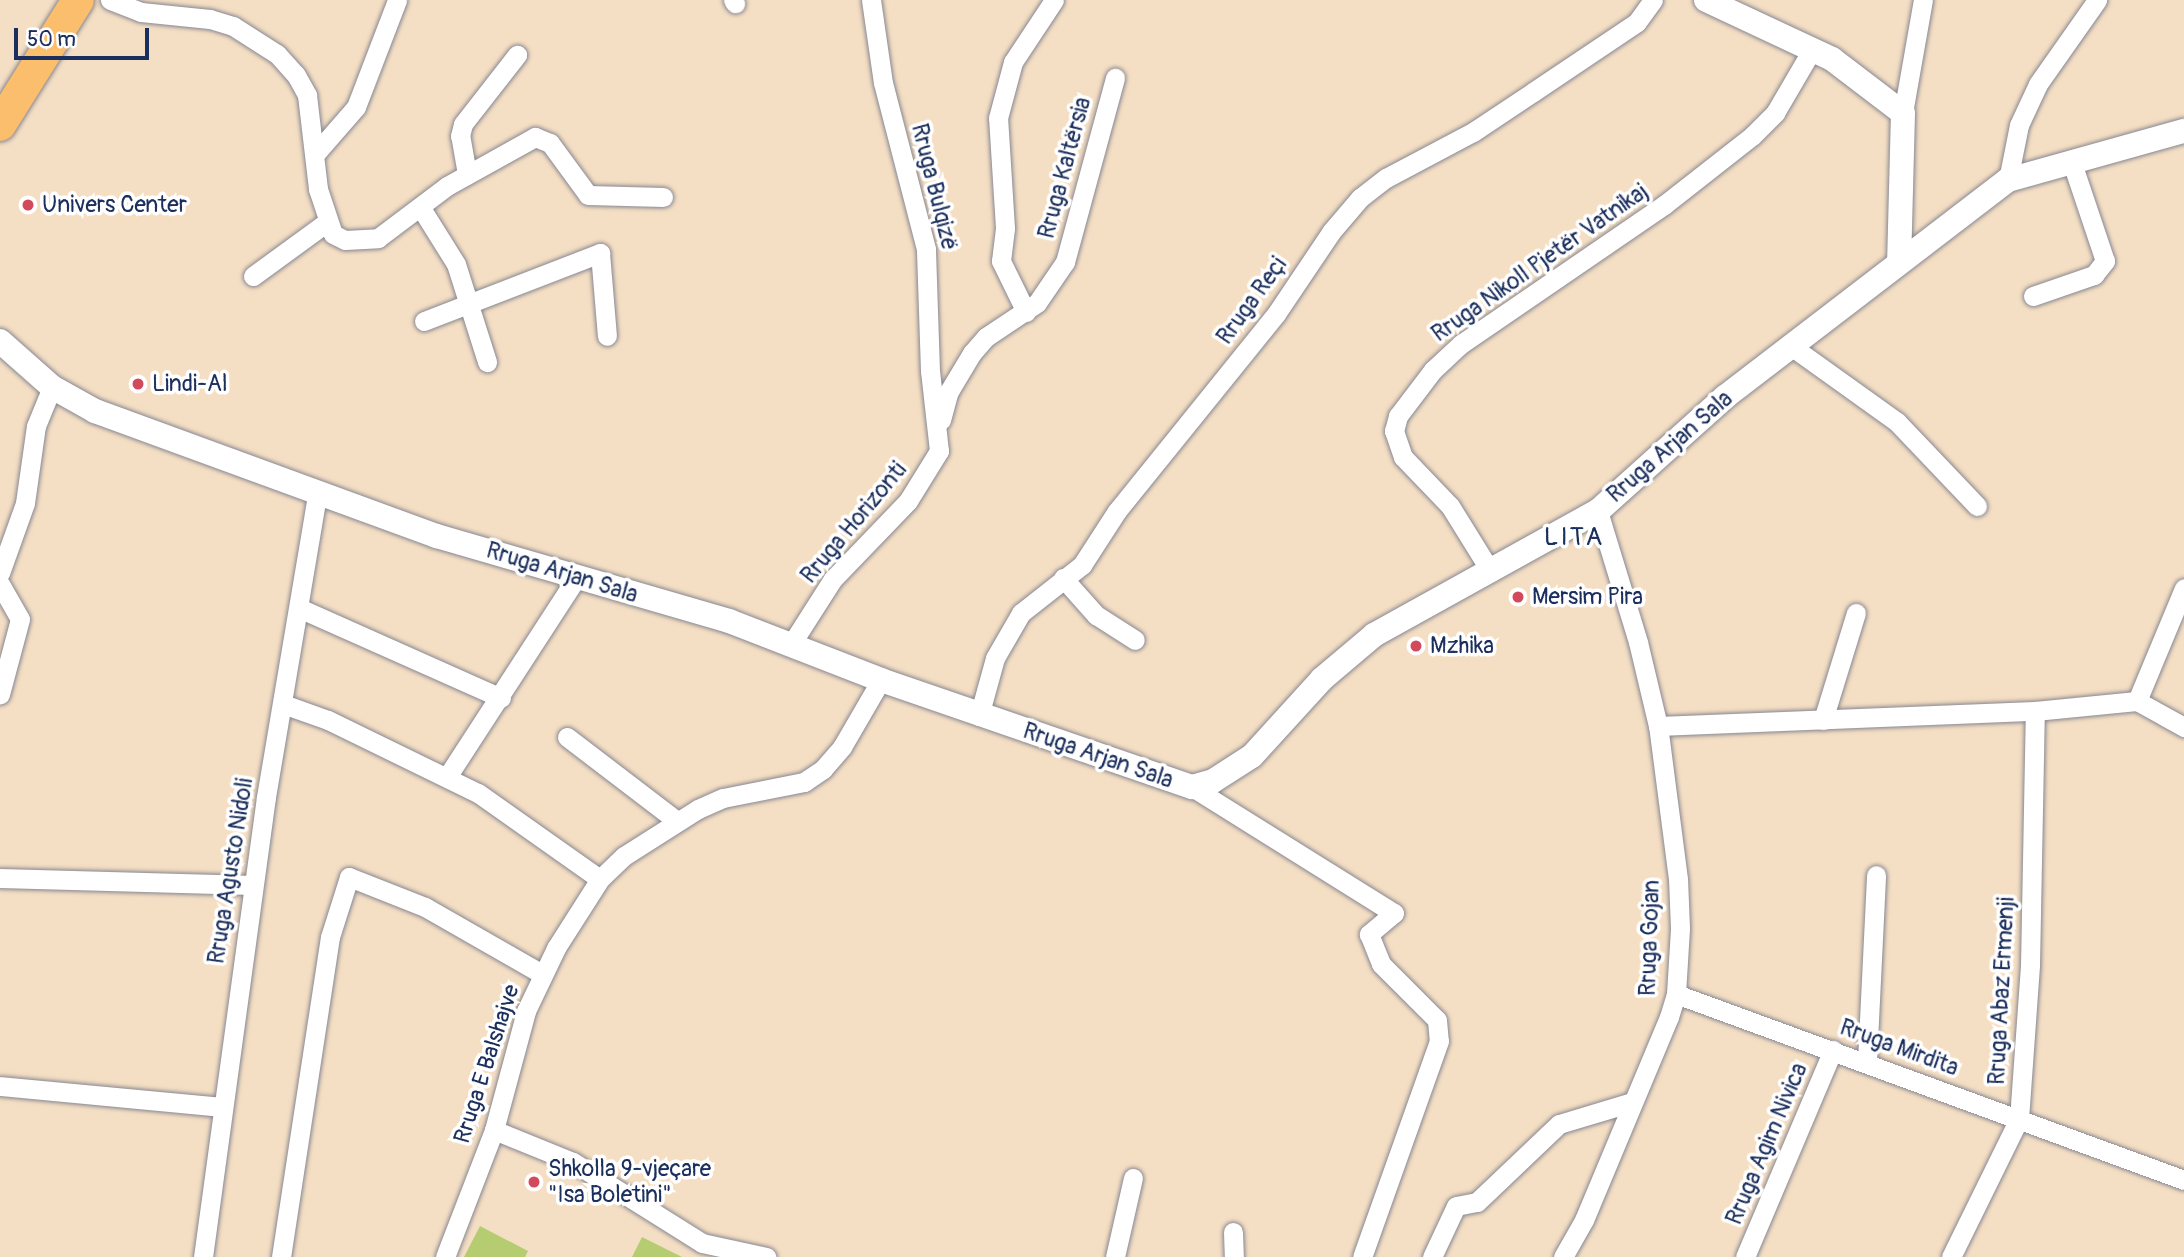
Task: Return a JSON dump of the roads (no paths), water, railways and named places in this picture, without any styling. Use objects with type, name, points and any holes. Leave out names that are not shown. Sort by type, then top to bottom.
[{"type":"main road","points":[[0,88],[53,0]]},
{"type":"main road","points":[[0,125],[78,0]]},
{"type":"street","points":[[110,0],[141,12],[233,26],[277,54],[307,95],[316,153],[318,189],[333,234],[345,240],[378,238],[467,174],[535,136],[550,143],[588,195],[663,197]]},
{"type":"street","name":"Rruga Bulqizë","points":[[871,0],[883,83],[928,259],[930,371],[938,430]]},
{"type":"street","points":[[1026,312],[1001,261],[1005,228],[998,118],[1013,62],[1054,0]]},
{"type":"street","name":"Rruga Reçi","points":[[979,716],[995,658],[1007,633],[1021,613],[1082,565],[1117,511],[1276,314],[1331,232],[1360,198],[1543,85],[1637,22],[1653,0]]},
{"type":"street","points":[[1706,0],[1730,5],[1813,48],[1903,113]]},
{"type":"street","points":[[1899,261],[1903,113],[1923,0]]},
{"type":"street","points":[[2008,180],[2019,125],[2038,84],[2097,0]]},
{"type":"street","points":[[316,153],[356,107],[397,1]]},
{"type":"street","name":"Rruga Nikoll Pjetër Vatnikaj","points":[[1492,572],[1450,506],[1403,457],[1394,431],[1398,416],[1433,370],[1461,344],[1634,226],[1744,143],[1775,113],[1813,48]]},
{"type":"street","points":[[467,174],[460,136],[463,124],[517,55]]},
{"type":"street","name":"Rruga Kaltërsia","points":[[938,430],[948,393],[972,353],[986,337],[1026,312],[1049,289],[1077,230],[1115,78]]},
{"type":"street","name":"Rruga Arjan Sala","points":[[0,341],[52,387],[95,411],[317,494],[576,578],[792,642],[881,680],[979,716],[1192,787],[1213,781],[1252,756],[1322,679],[1374,635],[1598,511],[1702,416],[1899,261],[2008,180],[2071,160],[2184,131]]},
{"type":"street","points":[[2034,296],[2094,275],[2105,261],[2071,160]]},
{"type":"street","points":[[421,208],[456,264],[470,300],[487,362]]},
{"type":"street","points":[[253,276],[327,222]]},
{"type":"street","points":[[424,321],[470,300],[600,253],[607,336]]},
{"type":"street","points":[[1791,346],[1897,422],[1977,506]]},
{"type":"street","points":[[0,573],[25,503],[36,426],[52,387]]},
{"type":"street","name":"Rruga Horizonti","points":[[792,642],[833,579],[886,527],[930,470],[939,451],[938,430]]},
{"type":"street","name":"Rruga Agusto Nidoli","points":[[203,1257],[220,1107],[253,885],[317,494]]},
{"type":"street","name":"Rruga Gojan","points":[[1563,1257],[1584,1220],[1676,994],[1678,879],[1658,726],[1638,642],[1598,511]]},
{"type":"street","points":[[447,777],[501,698],[576,578]]},
{"type":"street","points":[[1063,578],[1096,615],[1135,640]]},
{"type":"street","points":[[0,584],[20,619],[0,694]]},
{"type":"street","points":[[2137,701],[2184,588]]},
{"type":"street","points":[[299,608],[501,698]]},
{"type":"street","points":[[1823,720],[1856,613]]},
{"type":"street","name":"Rruga E Balshajve","points":[[445,1257],[494,1130],[526,1011],[542,974],[600,879],[624,856],[677,821],[723,799],[804,782],[842,747],[881,680]]},
{"type":"street","points":[[1658,726],[2035,711],[2137,701],[2184,727]]},
{"type":"street","points":[[283,704],[328,720],[447,777],[509,812],[600,879]]},
{"type":"street","name":"Rruga Abaz Ermenji","points":[[1951,1257],[2019,1119],[2030,965],[2035,711]]},
{"type":"street","points":[[567,737],[677,821]]},
{"type":"street","points":[[1192,787],[1394,913],[1368,934],[1381,964],[1437,1020],[1439,1041],[1362,1257]]},
{"type":"street","points":[[1867,1061],[1876,875]]},
{"type":"street","points":[[281,1257],[330,937],[349,877],[436,913],[542,974]]},
{"type":"street","points":[[0,878],[253,885]]},
{"type":"street","name":"Rruga Mirdita","points":[[1676,994],[1867,1061],[2184,1180]]},
{"type":"street","name":"Rruga Agim Nivica","points":[[1745,1257],[1833,1050]]},
{"type":"street","points":[[0,1086],[220,1107]]},
{"type":"street","points":[[1432,1257],[1456,1206],[1477,1202],[1559,1124],[1632,1102]]},
{"type":"street","points":[[494,1130],[573,1162],[702,1243],[766,1257]]},
{"type":"street","points":[[1115,1257],[1133,1178]]},
{"type":"street","points":[[1233,1232],[1234,1257]]},
{"type":"place","name":"Univers Center","points":[[28,205]]},
{"type":"place","name":"Lindi-Al","points":[[138,384]]},
{"type":"place","name":"Mersim Pira","points":[[1518,597]]},
{"type":"place","name":"Mzhika","points":[[1416,646]]},
{"type":"place","name":"Shkolla 9-vjeçare \"Isa Boletini\"","points":[[534,1182]]},
{"type":"district","name":"LITA","points":[[1574,538]]}]
